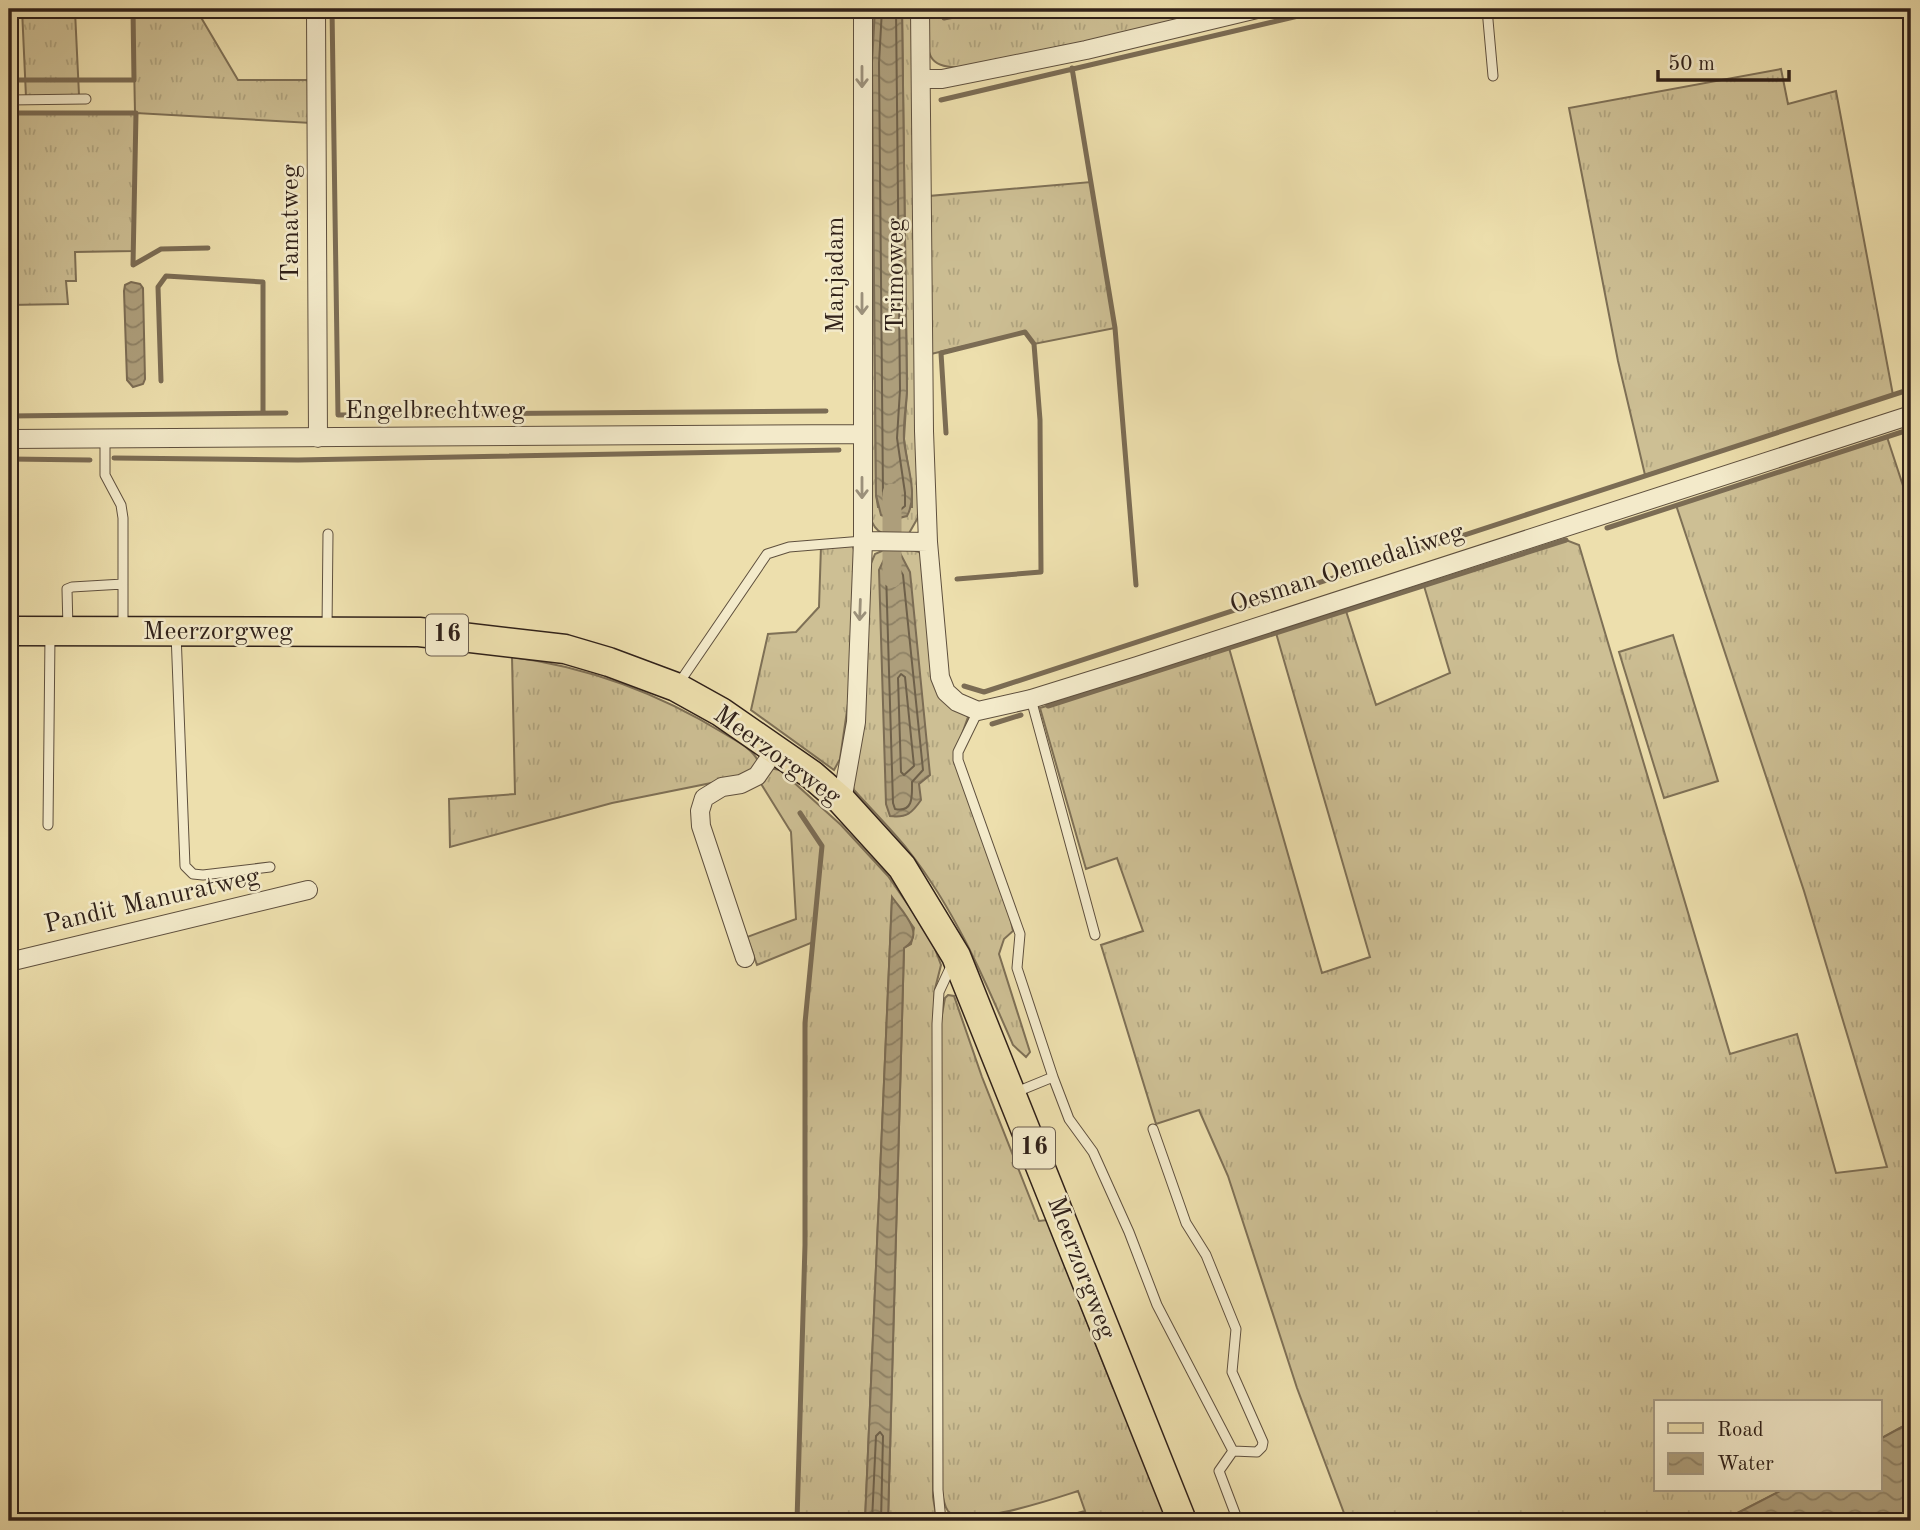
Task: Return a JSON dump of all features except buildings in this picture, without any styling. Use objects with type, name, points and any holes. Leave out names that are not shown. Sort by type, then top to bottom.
[{"type":"main road","name":"Meerzorgweg","points":[[9,631],[419,632],[565,649],[676,687],[721,712],[812,775],[842,801],[902,867],[956,956],[1182,1521]]},
{"type":"street","name":"Tamatweg","points":[[316,9],[318,438]]},
{"type":"street","name":"Manjadam","points":[[842,801],[856,722],[868,542],[862,434],[863,9]]},
{"type":"street","name":"Trimoweg","points":[[920,9],[923,542]]},
{"type":"street","points":[[921,79],[942,79],[1086,50],[1257,9]]},
{"type":"street","name":"Oesman Oemedaliweg","points":[[978,711],[1031,699],[1911,415]]},
{"type":"street","name":"Engelbrechtweg","points":[[9,439],[862,434]]},
{"type":"street","points":[[868,542],[923,542],[940,677],[946,692],[957,702],[978,711]]},
{"type":"street","points":[[744,958],[701,826],[700,811],[704,798],[722,787],[741,784],[757,776],[775,750]]},
{"type":"street","name":"Pandit Manuratweg","points":[[9,962],[308,890]]},
{"type":"lane","points":[[1487,9],[1493,76]]},
{"type":"lane","points":[[9,100],[86,99]]},
{"type":"lane","points":[[1908,168],[1911,189]]},
{"type":"lane","points":[[104,439],[105,475],[121,505],[123,518],[123,631]]},
{"type":"lane","points":[[327,633],[328,534]]},
{"type":"lane","points":[[676,687],[767,554],[789,547],[868,542]]},
{"type":"lane","points":[[48,825],[59,631],[67,589],[123,584]]},
{"type":"lane","points":[[176,632],[185,866],[193,874],[203,876],[271,867]]},
{"type":"lane","points":[[1031,699],[1095,935]]},
{"type":"lane","points":[[978,711],[958,752],[958,760],[1020,934],[1017,968],[1053,1077],[1069,1119],[1093,1152],[1129,1232],[1157,1305],[1233,1451]]},
{"type":"lane","points":[[941,1521],[937,1490],[937,1024],[939,992],[956,956]]},
{"type":"lane","points":[[1012,1093],[1053,1077]]},
{"type":"lane","points":[[1153,1129],[1186,1223],[1206,1255],[1236,1329],[1232,1372],[1263,1442],[1257,1452],[1233,1451]]},
{"type":"lane","points":[[1233,1451],[1219,1472],[1237,1521]]},
{"type":"green space","points":[[22,9],[122,9],[75,11],[79,95],[26,97]]},
{"type":"green space","points":[[133,9],[196,9],[238,80],[311,80],[311,123],[136,113],[133,251],[75,252],[76,281],[66,281],[68,304],[9,305],[9,113],[135,113]]},
{"type":"green space","points":[[867,9],[875,9],[872,63],[876,495],[878,507],[912,507],[904,439],[907,390],[902,9],[913,9],[920,514],[908,535],[880,532],[870,516]]},
{"type":"green space","points":[[928,9],[1231,9],[1097,41],[962,67],[948,67],[938,64],[929,52]]},
{"type":"green space","points":[[1781,69],[1788,104],[1836,91],[1893,395],[1645,475],[1618,361],[1569,108]]},
{"type":"green space","points":[[1091,182],[1115,328],[1034,344],[1024,332],[931,354],[929,196]]},
{"type":"green space","points":[[1887,437],[1911,510],[1911,1422],[1882,1438],[1882,1400],[1654,1400],[1654,1492],[1778,1492],[1722,1521],[1347,1521],[1297,1388],[1228,1176],[1199,1110],[1156,1124],[1101,945],[1143,931],[1117,858],[1086,869],[1040,708],[1229,648],[1322,973],[1370,957],[1276,633],[1346,611],[1376,705],[1450,673],[1424,586],[1566,540],[1579,545],[1730,1054],[1797,1034],[1836,1173],[1887,1167],[1804,891],[1676,505]]},
{"type":"green space","points":[[852,544],[856,556],[849,697],[840,759],[834,770],[751,710],[768,634],[796,632],[819,607],[821,546]]},
{"type":"green space","points":[[910,549],[925,558],[933,660],[968,717],[954,757],[1010,916],[1013,931],[1004,939],[999,954],[1030,1052],[1026,1057],[1013,1045],[979,969],[925,872],[854,790],[852,783],[869,568],[875,554],[884,550]]},
{"type":"green space","points":[[1673,635],[1718,781],[1664,798],[1619,652]]},
{"type":"green space","points":[[512,657],[596,675],[675,706],[743,745],[755,756],[758,766],[741,777],[612,803],[450,847],[449,799],[515,794]]},
{"type":"green space","points":[[769,768],[780,770],[841,825],[888,876],[931,938],[941,965],[935,989],[933,1025],[933,1497],[937,1521],[888,1521],[904,948],[911,944],[914,928],[892,898],[865,1521],[797,1521],[805,1245],[805,1023],[813,942],[757,965],[747,937],[796,919],[791,832],[758,779]]},
{"type":"green space","points":[[948,995],[954,996],[982,1077],[1039,1221],[1047,1220],[1113,1388],[1121,1387],[1172,1521],[1068,1521],[1074,1514],[1085,1511],[1078,1491],[1010,1511],[972,1517],[957,1516],[948,1511],[945,1505],[941,1485],[941,1020]]},
{"type":"water","points":[[875,9],[902,9],[907,391],[904,434],[912,498],[907,516],[897,518],[881,515],[876,495],[872,63]]},
{"type":"water","points":[[131,282],[140,284],[143,288],[145,379],[143,384],[133,387],[127,380],[124,291],[125,285]]},
{"type":"water","points":[[887,553],[900,553],[910,572],[930,775],[919,784],[921,800],[915,808],[909,814],[896,816],[890,816],[886,804],[879,570]]},
{"type":"water","points":[[892,897],[910,923],[913,937],[904,948],[888,1521],[865,1521]]},
{"type":"water","points":[[1911,1422],[1911,1521],[1722,1521],[1778,1492],[1882,1492],[1882,1438]]},
{"type":"waterway","points":[[9,80],[134,80],[133,9]]},
{"type":"waterway","points":[[332,9],[338,415],[826,411]]},
{"type":"waterway","points":[[944,18],[989,9]]},
{"type":"waterway","points":[[941,100],[1328,9]]},
{"type":"waterway","points":[[1072,68],[1115,328],[1136,585]]},
{"type":"waterway","points":[[9,113],[136,113],[133,265],[161,249],[208,248]]},
{"type":"waterway","points":[[161,381],[158,287],[166,276],[263,282],[263,412]]},
{"type":"waterway","points":[[946,433],[941,353],[1025,332],[1034,344],[1040,420],[1041,572],[957,579]]},
{"type":"waterway","points":[[964,686],[984,692],[1911,389]]},
{"type":"waterway","points":[[9,416],[286,413]]},
{"type":"waterway","points":[[1607,528],[1911,429]]},
{"type":"waterway","points":[[114,458],[298,460],[839,450]]},
{"type":"waterway","points":[[9,459],[90,460]]},
{"type":"waterway","points":[[892,493],[892,578]]},
{"type":"waterway","points":[[1048,706],[1566,540]]},
{"type":"waterway","points":[[992,724],[1021,715]]},
{"type":"waterway","points":[[797,1521],[805,1245],[805,1023],[822,846],[800,813]]}]
